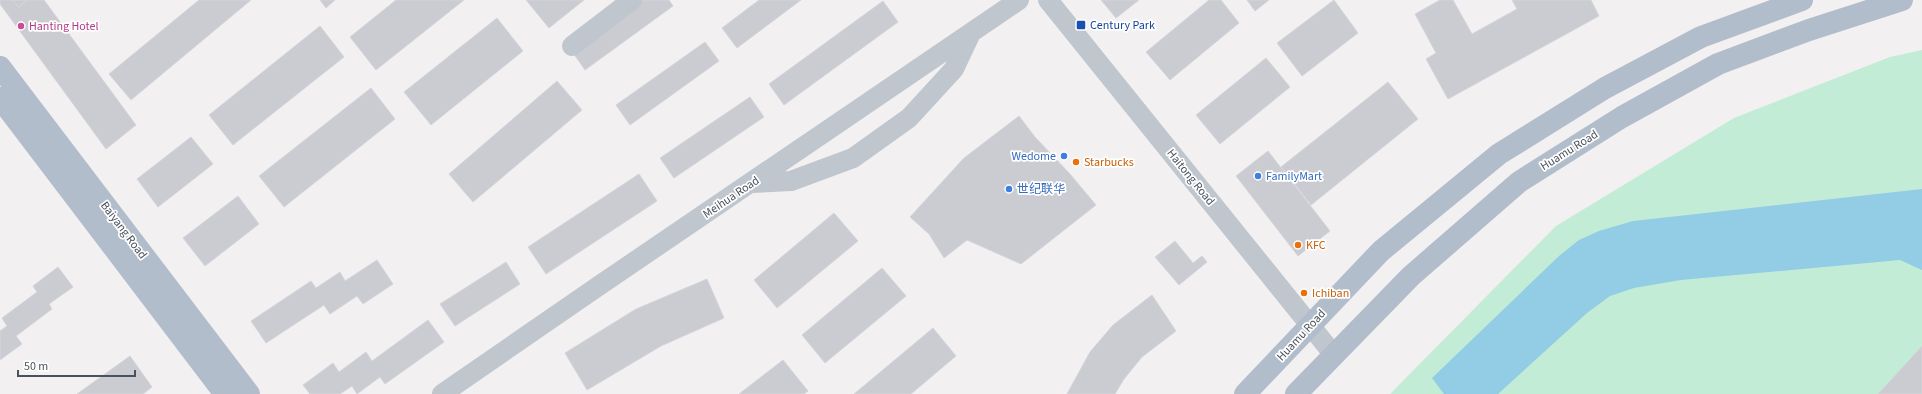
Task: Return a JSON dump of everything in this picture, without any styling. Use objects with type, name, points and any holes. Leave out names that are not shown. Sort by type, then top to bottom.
[{"type":"main road","name":"Huamu Road","points":[[1245,394],[1381,251],[1499,154],[1605,88],[1701,37],[1802,0]]},
{"type":"main road","name":"Huamu Road","points":[[1296,394],[1411,276],[1519,182],[1622,117],[1718,64],[1809,30],[1902,0]]},
{"type":"main road","name":"Baiyang Road","points":[[0,67],[249,394]]},
{"type":"main road","name":"Baiyang Road","points":[[0,98],[225,394]]},
{"type":"street","points":[[572,46],[632,0]]},
{"type":"street","name":"Meihua Road","points":[[442,394],[1020,0]]},
{"type":"street","name":"Haitong Road","points":[[1048,0],[1334,355]]},
{"type":"street","points":[[751,183],[791,181],[853,158],[909,118],[954,69],[970,35]]},
{"type":"green space","points":[[1922,50],[1922,394],[1390,394],[1556,226],[1734,118],[1890,57]]},
{"type":"water","points":[[1922,189],[1922,270],[1900,260],[1681,280],[1634,288],[1610,296],[1587,313],[1498,394],[1444,394],[1432,378],[1559,256],[1579,240],[1599,231],[1633,221]]},
{"type":"building","points":[[0,0],[12,0],[19,7],[27,0],[44,0],[136,125],[106,149],[0,4]]},
{"type":"building","points":[[12,0],[27,0],[19,7]]},
{"type":"building","points":[[199,0],[251,0],[131,100],[109,74]]},
{"type":"building","points":[[320,0],[335,0],[326,8]]},
{"type":"building","points":[[396,0],[464,0],[376,70],[350,37]]},
{"type":"building","points":[[526,0],[584,0],[549,28]]},
{"type":"building","points":[[640,0],[669,0],[673,6],[585,70],[571,50]]},
{"type":"building","points":[[759,0],[801,0],[737,48],[722,28]]},
{"type":"building","points":[[1101,0],[1139,0],[1116,18]]},
{"type":"building","points":[[1209,0],[1221,0],[1239,23],[1170,80],[1146,52]]},
{"type":"building","points":[[1247,0],[1269,0],[1255,11]]},
{"type":"building","points":[[1334,0],[1358,33],[1302,76],[1277,43]]},
{"type":"building","points":[[1440,0],[1453,0],[1472,34],[1517,9],[1512,0],[1591,0],[1599,16],[1448,99],[1426,59],[1436,53],[1415,14]]},
{"type":"building","points":[[883,1],[898,22],[784,105],[769,84]]},
{"type":"building","points":[[497,18],[523,51],[431,125],[404,92]]},
{"type":"building","points":[[320,26],[344,57],[233,145],[209,115]]},
{"type":"building","points":[[705,42],[719,61],[630,125],[616,105]]},
{"type":"building","points":[[1266,58],[1290,87],[1220,144],[1196,115]]},
{"type":"building","points":[[557,81],[582,110],[473,202],[449,174]]},
{"type":"building","points":[[1388,82],[1418,119],[1311,205],[1281,167]]},
{"type":"building","points":[[371,88],[395,119],[284,207],[259,176]]},
{"type":"building","points":[[750,97],[764,117],[674,178],[660,158]]},
{"type":"building","name":"世纪联华","points":[[1019,116],[1035,137],[1070,174],[1096,205],[1021,264],[967,240],[944,258],[929,234],[910,217],[964,158]]},
{"type":"building","points":[[191,137],[213,164],[158,207],[137,179]]},
{"type":"building","points":[[1268,151],[1330,231],[1298,256],[1236,176]]},
{"type":"building","points":[[639,174],[657,201],[546,274],[528,247]]},
{"type":"building","points":[[238,196],[259,224],[205,266],[183,238]]},
{"type":"building","points":[[834,213],[858,241],[777,308],[754,280]]},
{"type":"building","points":[[1175,241],[1193,263],[1202,256],[1207,262],[1179,285],[1155,257]]},
{"type":"building","points":[[377,260],[393,284],[363,304],[357,296],[330,314],[324,305],[266,343],[251,321],[311,281],[316,288],[340,272],[345,281]]},
{"type":"building","points":[[506,262],[520,284],[455,326],[440,304]]},
{"type":"building","points":[[58,267],[73,287],[49,304],[52,309],[16,336],[22,344],[0,360],[0,331],[7,326],[2,318],[37,292],[33,286]]},
{"type":"building","points":[[882,268],[906,296],[825,363],[802,335]]},
{"type":"building","points":[[707,279],[724,318],[661,346],[587,390],[565,353],[636,309]]},
{"type":"building","points":[[1152,295],[1176,331],[1142,357],[1124,379],[1115,394],[1067,394],[1090,352],[1113,325]]},
{"type":"building","points":[[428,320],[444,342],[385,384],[380,377],[357,394],[352,386],[340,394],[310,394],[303,385],[333,363],[339,372],[366,352],[372,361]]},
{"type":"building","points":[[933,328],[956,356],[911,394],[854,394]]},
{"type":"building","points":[[1922,346],[1922,394],[1878,394]]},
{"type":"building","points":[[130,356],[152,387],[143,394],[77,394]]},
{"type":"building","points":[[783,360],[808,391],[804,394],[739,394]]},
{"type":"place","name":"Century Park","points":[[1081,25]]},
{"type":"place","name":"Hanting Hotel","points":[[21,26]]},
{"type":"place","name":"Wedome","points":[[1064,156]]},
{"type":"place","name":"Starbucks","points":[[1076,162]]},
{"type":"place","name":"FamilyMart","points":[[1258,176]]},
{"type":"place","name":"世纪联华","points":[[1009,189]]},
{"type":"place","name":"KFC","points":[[1298,245]]},
{"type":"place","name":"Ichiban","points":[[1304,293]]}]
